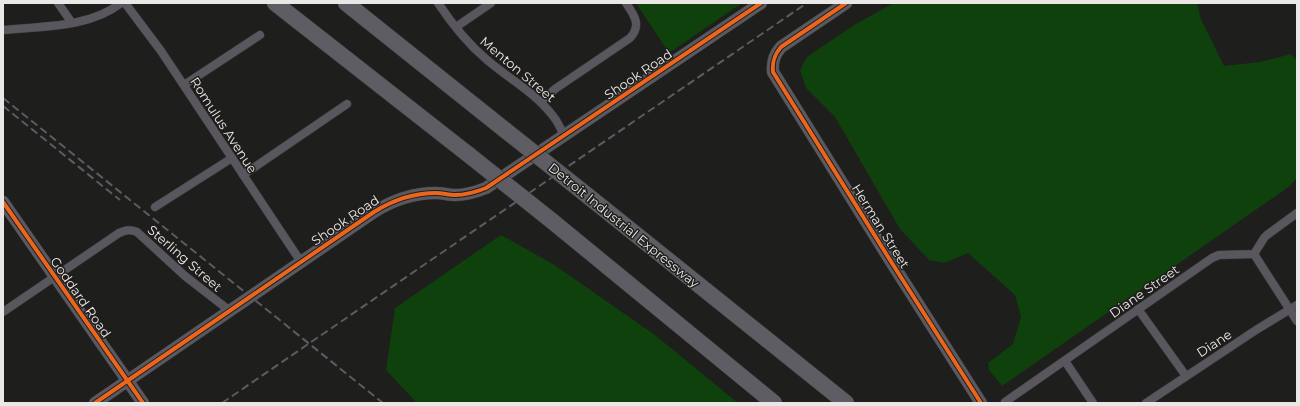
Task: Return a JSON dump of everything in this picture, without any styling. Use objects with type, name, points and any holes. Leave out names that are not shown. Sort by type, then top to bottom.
[{"type":"highway","points":[[275,3],[552,221],[774,403]]},
{"type":"highway","name":"Detroit Industrial Expressway","points":[[346,3],[846,403]]},
{"type":"highway","points":[[552,221],[552,231],[721,367],[761,403]]},
{"type":"street","points":[[58,3],[72,23]]},
{"type":"street","points":[[3,30],[88,20],[114,9],[121,3]]},
{"type":"street","name":"Romulus Avenue","points":[[125,3],[150,34],[301,262]]},
{"type":"street","name":"Menton Street","points":[[438,3],[468,43],[487,60],[528,90],[541,102],[557,121],[564,136]]},
{"type":"street","points":[[456,27],[491,3]]},
{"type":"street","points":[[541,102],[555,89],[630,38],[636,26],[635,18],[626,3]]},
{"type":"street","name":"Shook Road","points":[[95,403],[374,212],[405,197],[425,193],[462,195],[486,188],[761,3]]},
{"type":"street","name":"Herman Street","points":[[846,3],[782,47],[774,58],[772,64],[773,72],[981,403]]},
{"type":"street","points":[[184,85],[260,35]]},
{"type":"street","points":[[242,175],[347,104]]},
{"type":"street","name":"Sterling Street","points":[[155,207],[232,158]]},
{"type":"street","name":"Goddard Road","points":[[3,202],[142,403]]},
{"type":"street","points":[[1297,213],[1267,234],[1254,254],[1293,307],[1297,321]]},
{"type":"street","name":"Sterling Street","points":[[3,312],[119,233],[127,230],[137,232],[185,276],[230,311]]},
{"type":"street","name":"Diane Street","points":[[1005,402],[1212,258],[1220,255],[1254,254]]},
{"type":"street","name":"Diane","points":[[1146,403],[1293,307]]},
{"type":"street","points":[[1138,309],[1186,376]]},
{"type":"street","points":[[1064,361],[1094,403]]},
{"type":"green space","points":[[636,3],[742,3],[669,53]]},
{"type":"green space","points":[[894,3],[1197,3],[1201,19],[1224,66],[1260,62],[1291,54],[1297,60],[1297,178],[1290,186],[1002,386],[989,370],[988,363],[1013,344],[1021,317],[1015,295],[968,253],[944,263],[929,260],[900,229],[835,117],[806,88],[800,70],[807,57],[854,25]]},
{"type":"green space","points":[[501,235],[553,264],[655,335],[738,403],[417,403],[386,370],[395,308]]},
{"type":"railway","points":[[222,403],[807,3]]},
{"type":"railway","points":[[3,98],[383,403]]},
{"type":"railway","points":[[3,106],[120,200]]},
{"type":"cycle path","points":[[95,403],[374,212],[388,204],[419,194],[436,193],[453,195],[475,192],[486,188],[761,3]]},
{"type":"cycle path","points":[[846,3],[781,47],[774,59],[773,72],[981,403]]},
{"type":"cycle path","points":[[3,202],[143,403]]}]
